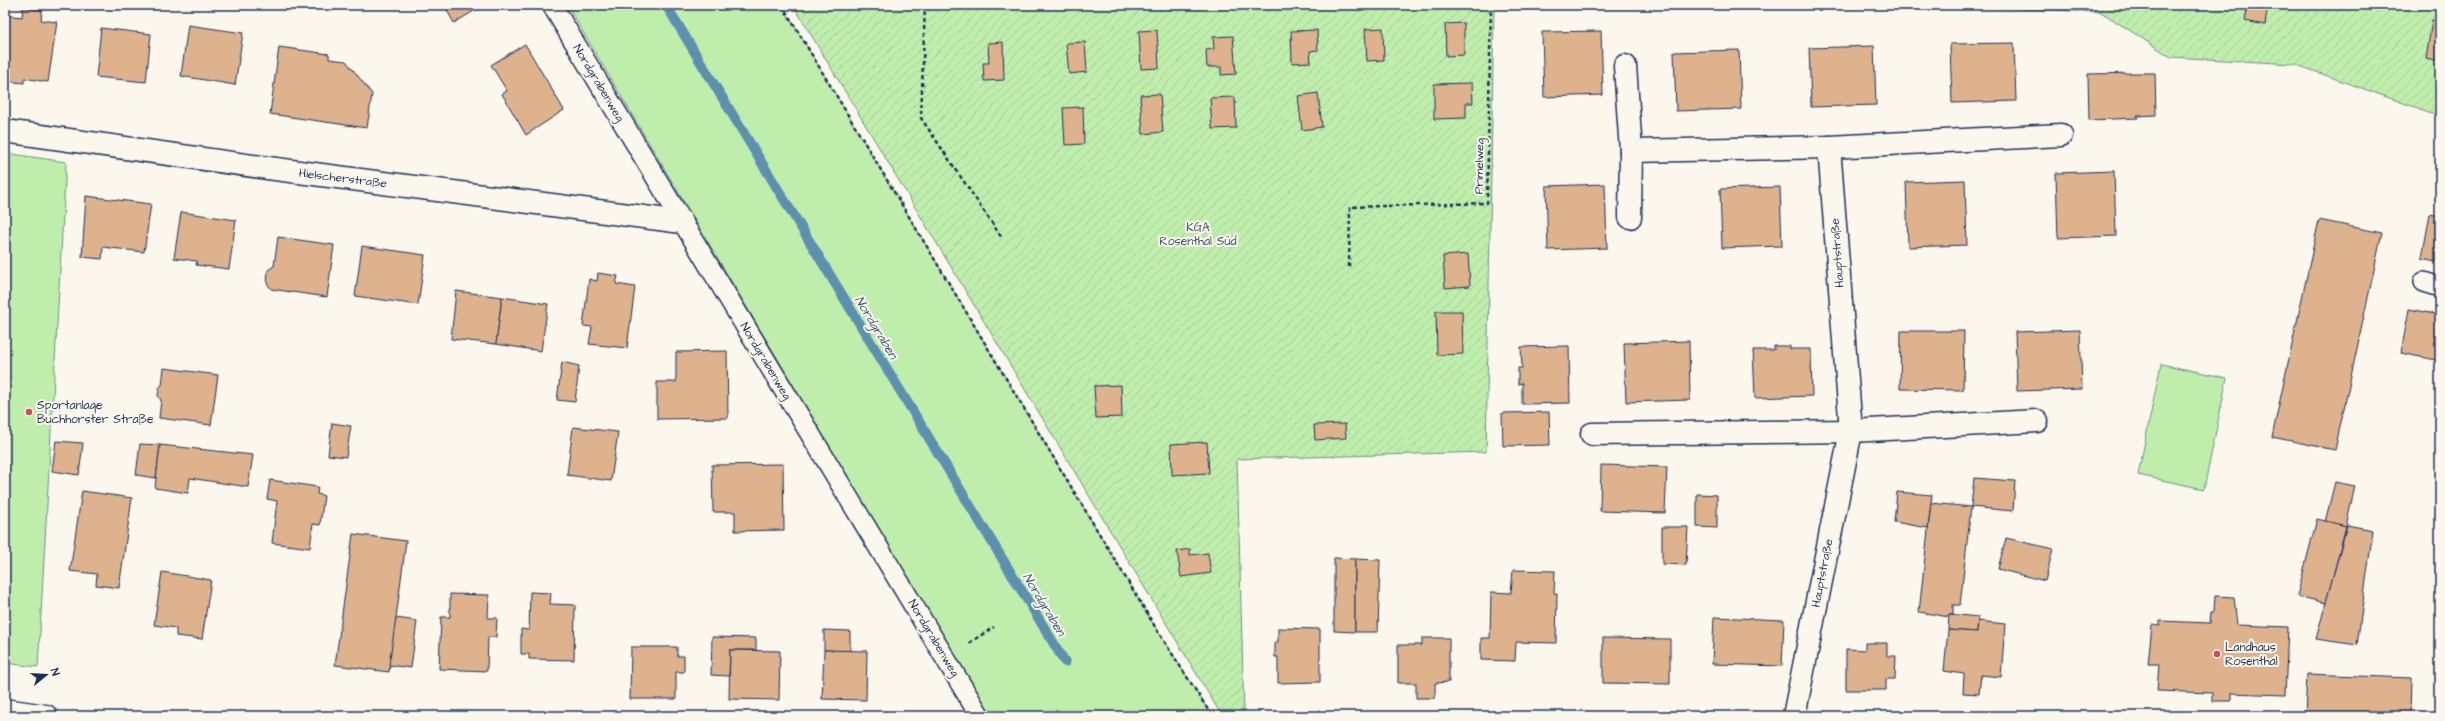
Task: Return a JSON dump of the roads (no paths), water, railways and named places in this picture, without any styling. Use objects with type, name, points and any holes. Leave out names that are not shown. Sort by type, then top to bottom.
[{"type":"street","points":[[1625,66],[1631,151],[1630,217]]},
{"type":"street","name":"Hielscherstraße","points":[[5,131],[268,168],[682,222]]},
{"type":"street","points":[[1631,151],[1829,147],[2061,135]]},
{"type":"street","name":"Hauptstraße","points":[[1794,716],[1851,431],[1829,147]]},
{"type":"street","points":[[1592,434],[1851,431],[2038,421]]},
{"type":"street","points":[[5,710],[46,716]]},
{"type":"lane","name":"Nordgrabenweg","points":[[552,5],[980,716]]},
{"type":"waterway","name":"Nordgraben","points":[[666,5],[1065,662]]},
{"type":"place","name":"Sportanlage Buchhorster Straße","points":[[29,412]]},
{"type":"place","name":"Landhaus Rosenthal","points":[[2217,654]]},
{"type":"park label","name":"KGA Rosenthal Süd","points":[[1198,234]]}]
